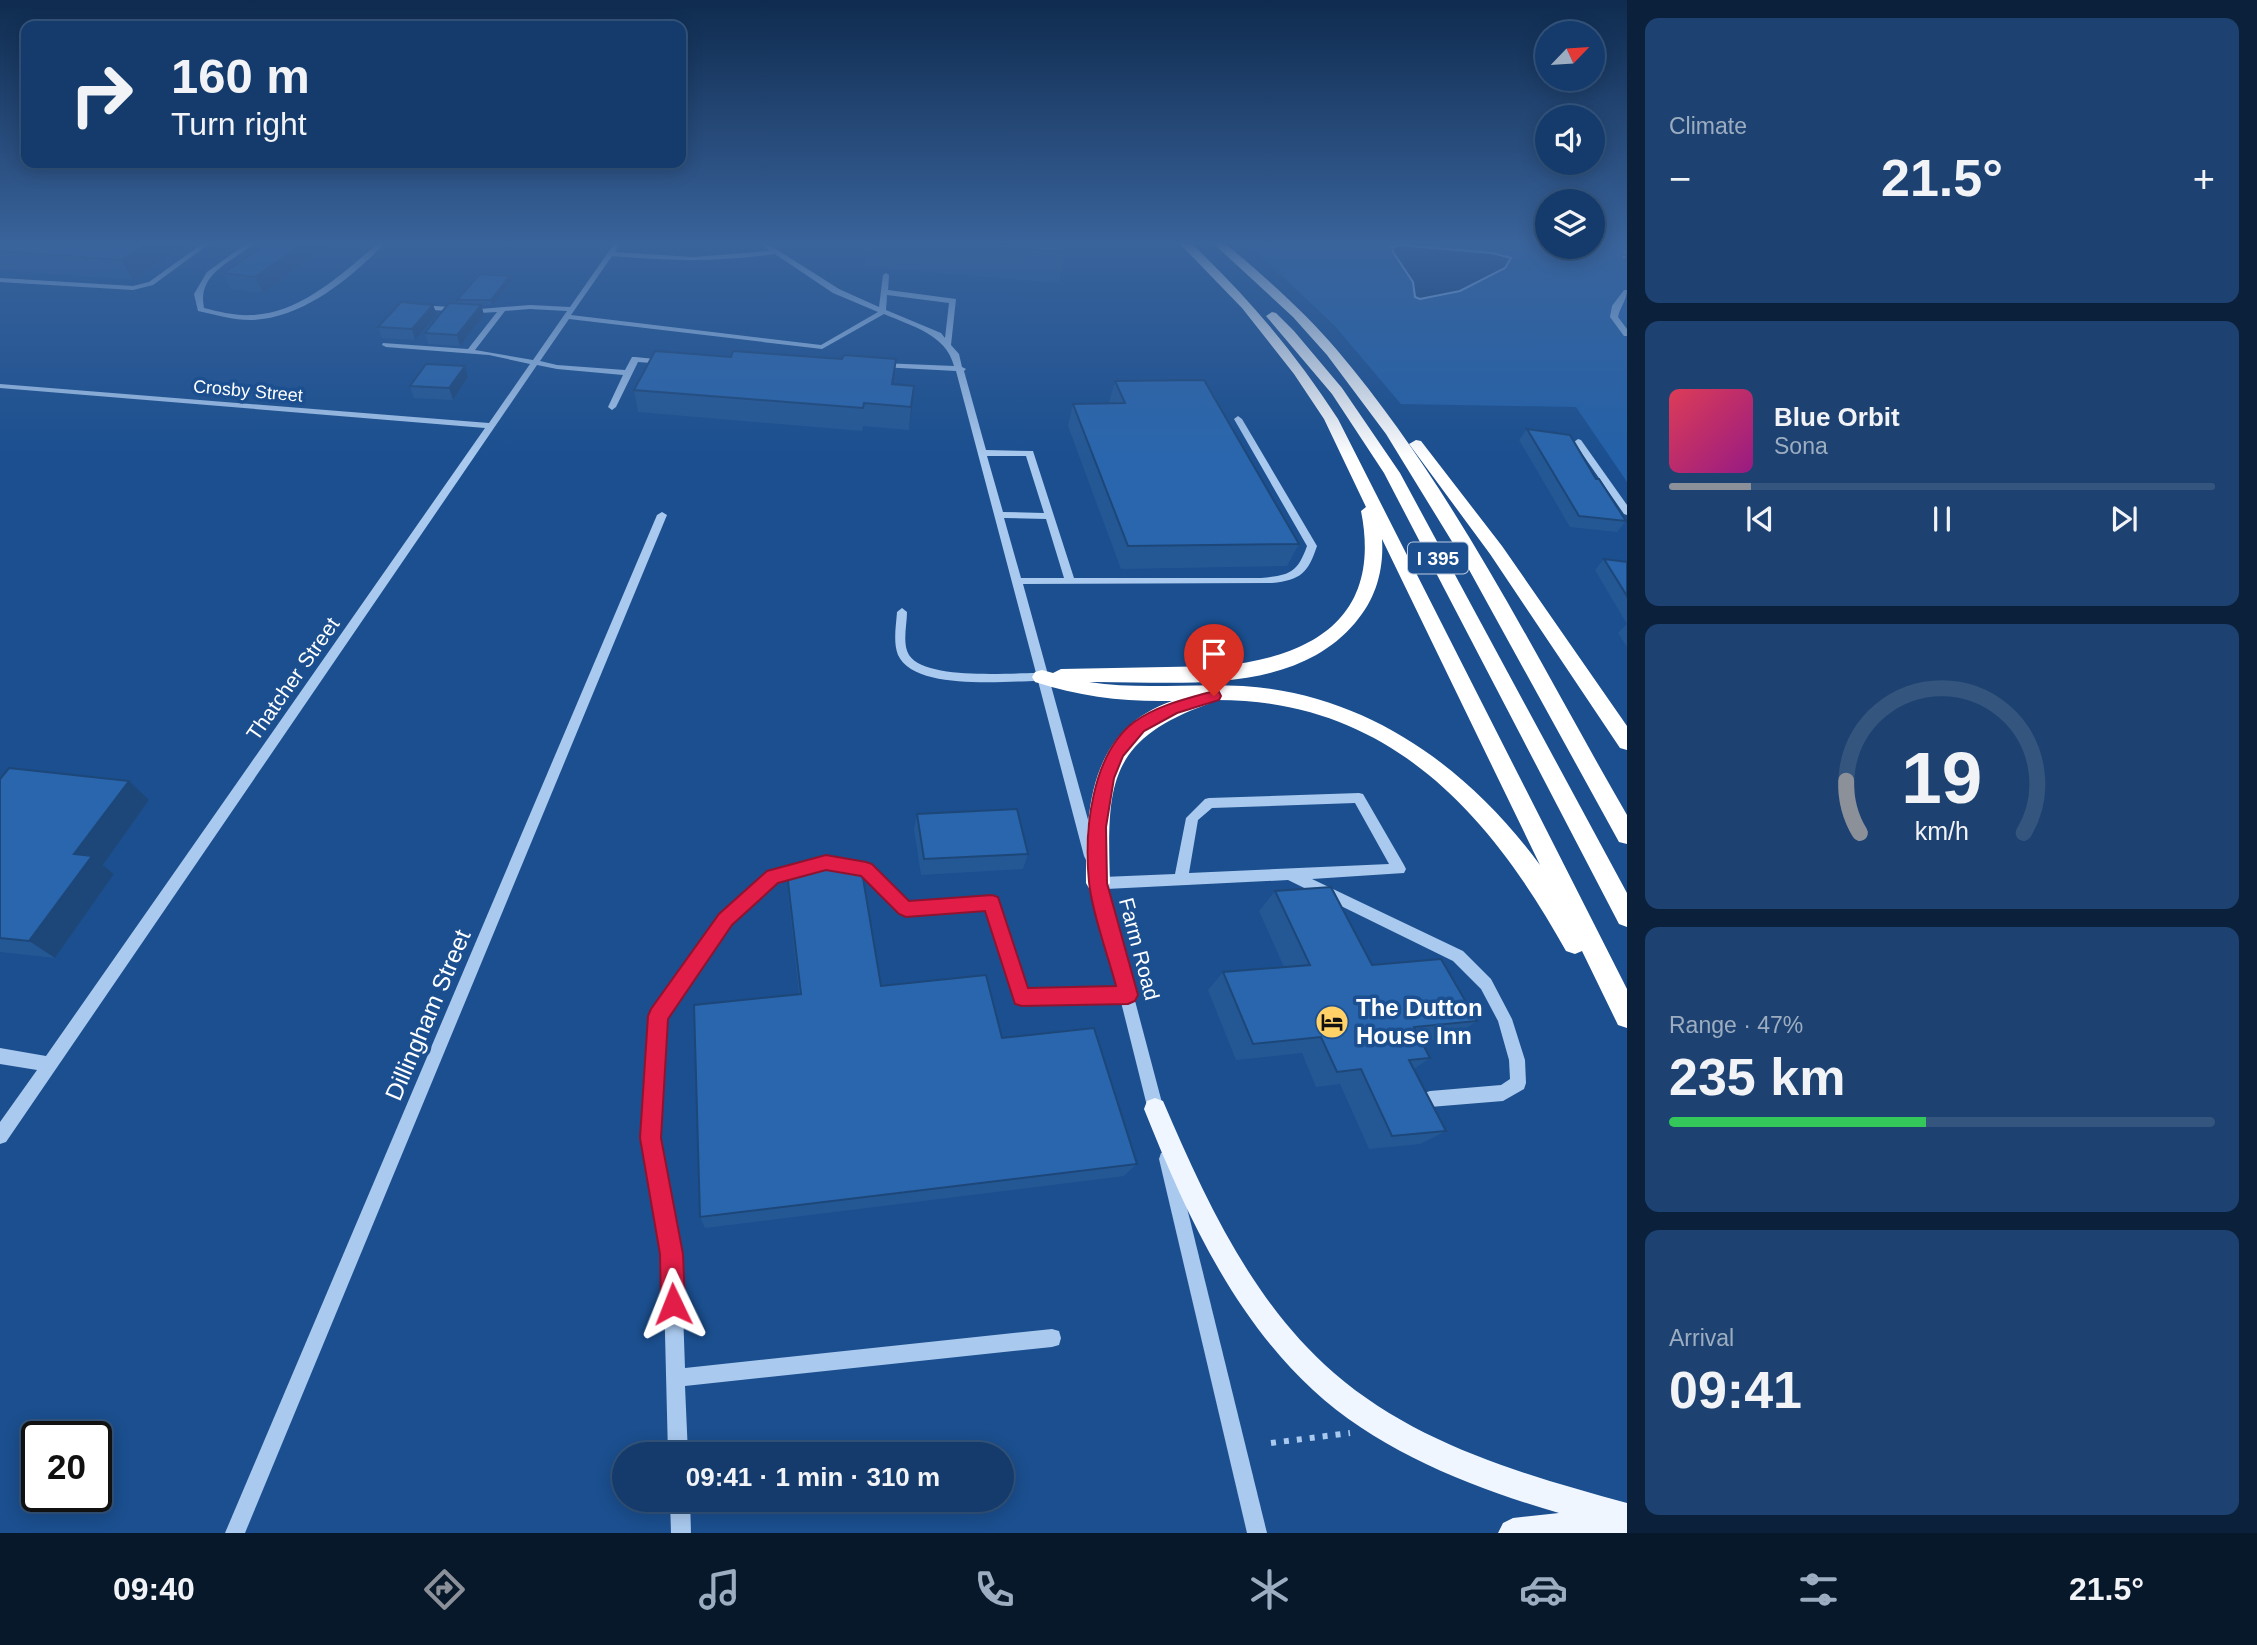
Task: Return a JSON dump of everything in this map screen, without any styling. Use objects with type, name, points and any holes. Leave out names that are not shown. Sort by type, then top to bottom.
[{"type":"highway","points":[[1254,316],[1284,351],[1319,400],[1353,459],[1627,1016]]},
{"type":"highway","name":"I 395","points":[[1270,316],[1337,390],[1371,439],[1413,511],[1627,916]]},
{"type":"highway","name":"I 395","points":[[1299,316],[1366,391],[1413,460],[1491,592],[1627,835]]},
{"type":"highway","points":[[1317,333],[1367,384],[1450,485],[1530,597],[1627,742]]},
{"type":"highway","points":[[1042,677],[1254,670],[1290,661],[1322,645],[1350,618],[1374,575],[1375,549],[1371,519],[1353,459]]},
{"type":"highway","points":[[1042,677],[1074,688],[1106,692],[1241,693],[1290,699],[1351,717],[1402,744],[1453,783],[1502,832],[1530,867],[1627,1031]]},
{"type":"highway","points":[[1098,883],[1098,827],[1102,792],[1110,765],[1123,743],[1139,727],[1172,708],[1206,698],[1241,693]]},
{"type":"main road","points":[[1156,1109],[1196,1197],[1247,1291],[1283,1339],[1325,1383],[1368,1415],[1456,1460],[1524,1488],[1627,1519]]},
{"type":"main road","points":[[1513,1533],[1627,1519]]},
{"type":"street","points":[[218,316],[258,316]]},
{"type":"street","points":[[470,351],[498,316]]},
{"type":"street","name":"Thatcher Street","points":[[0,1136],[568,316]]},
{"type":"street","points":[[587,316],[824,351],[877,316]]},
{"type":"street","points":[[891,316],[932,332],[948,344]]},
{"type":"street","points":[[948,344],[951,316]]},
{"type":"street","points":[[1614,316],[1627,334]]},
{"type":"street","points":[[416,347],[425,337]]},
{"type":"street","name":"Farm Road","points":[[948,344],[961,369],[1128,995],[1257,1533]]},
{"type":"street","points":[[386,345],[470,351],[557,367],[628,373]]},
{"type":"street","points":[[612,407],[635,359],[670,362]]},
{"type":"street","points":[[873,364],[961,369]]},
{"type":"street","name":"Crosby Street","points":[[0,386],[493,426]]},
{"type":"street","points":[[1017,581],[1261,581],[1292,578],[1306,567],[1312,546],[1238,419]]},
{"type":"street","points":[[1578,442],[1627,512]]},
{"type":"street","points":[[984,453],[1030,453],[1070,581]]},
{"type":"street","name":"Dillingham Street","points":[[235,1533],[662,515]]},
{"type":"street","points":[[1000,515],[1050,516]]},
{"type":"street","points":[[902,612],[902,648],[906,660],[915,668],[957,676],[1042,677]]},
{"type":"street","points":[[1098,883],[1399,869],[1359,798],[1209,803],[1192,818],[1181,879]]},
{"type":"street","points":[[678,1442],[672,1254],[651,1138],[658,1016],[726,919],[773,876],[826,862],[866,870],[906,909],[992,903],[1022,997],[1128,995]]},
{"type":"street","points":[[1290,875],[1458,956],[1486,984],[1505,1019],[1517,1060],[1518,1083],[1503,1093],[1430,1098]]},
{"type":"street","points":[[0,1056],[48,1064]]},
{"type":"street","points":[[676,1378],[1052,1338]]},
{"type":"street","points":[[680,1512],[681,1533]]},
{"type":"path","points":[[1271,1443],[1352,1433],[1355,1429]]},
{"type":"shaded area","points":[[1324,316],[1627,316],[1627,482],[1576,407],[1401,404]]},
{"type":"building","points":[[389,316],[424,316],[412,329],[378,327]]},
{"type":"building","points":[[439,316],[473,316],[457,335],[425,333]]},
{"type":"building","points":[[655,351],[731,357],[733,351],[842,359],[844,355],[896,359],[892,384],[914,386],[911,407],[864,403],[863,408],[634,390]]},
{"type":"building","points":[[426,364],[465,366],[449,388],[410,386]]},
{"type":"building","points":[[1204,380],[1299,544],[1128,546],[1073,404],[1125,403],[1115,381]]},
{"type":"building","points":[[1527,429],[1570,435],[1596,479],[1599,479],[1626,521],[1579,516]]},
{"type":"building","points":[[1604,559],[1627,562],[1627,596]]},
{"type":"building","points":[[9,768],[129,781],[74,854],[92,856],[29,941],[0,938],[0,779]]},
{"type":"building","points":[[1017,809],[1028,854],[924,859],[917,814]]},
{"type":"building","points":[[861,866],[881,986],[986,975],[1002,1038],[1094,1028],[1137,1164],[700,1217],[694,1005],[801,994],[787,873]]},
{"type":"building","name":"The Dutton House Inn","points":[[1331,887],[1372,965],[1441,959],[1477,1021],[1414,1027],[1430,1058],[1409,1060],[1446,1131],[1392,1136],[1361,1069],[1337,1072],[1321,1037],[1253,1044],[1223,972],[1310,965],[1275,891]]},
{"type":"place","name":"The Dutton House Inn","points":[[1332,1022]]},
{"type":"route","points":[[673,1304],[672,1254],[651,1138],[658,1016],[726,919],[773,876],[826,862],[866,870],[906,909],[992,903],[1022,997],[1128,995],[1098,883],[1098,827],[1105,778],[1116,752],[1139,727],[1172,708],[1214,696]]}]
